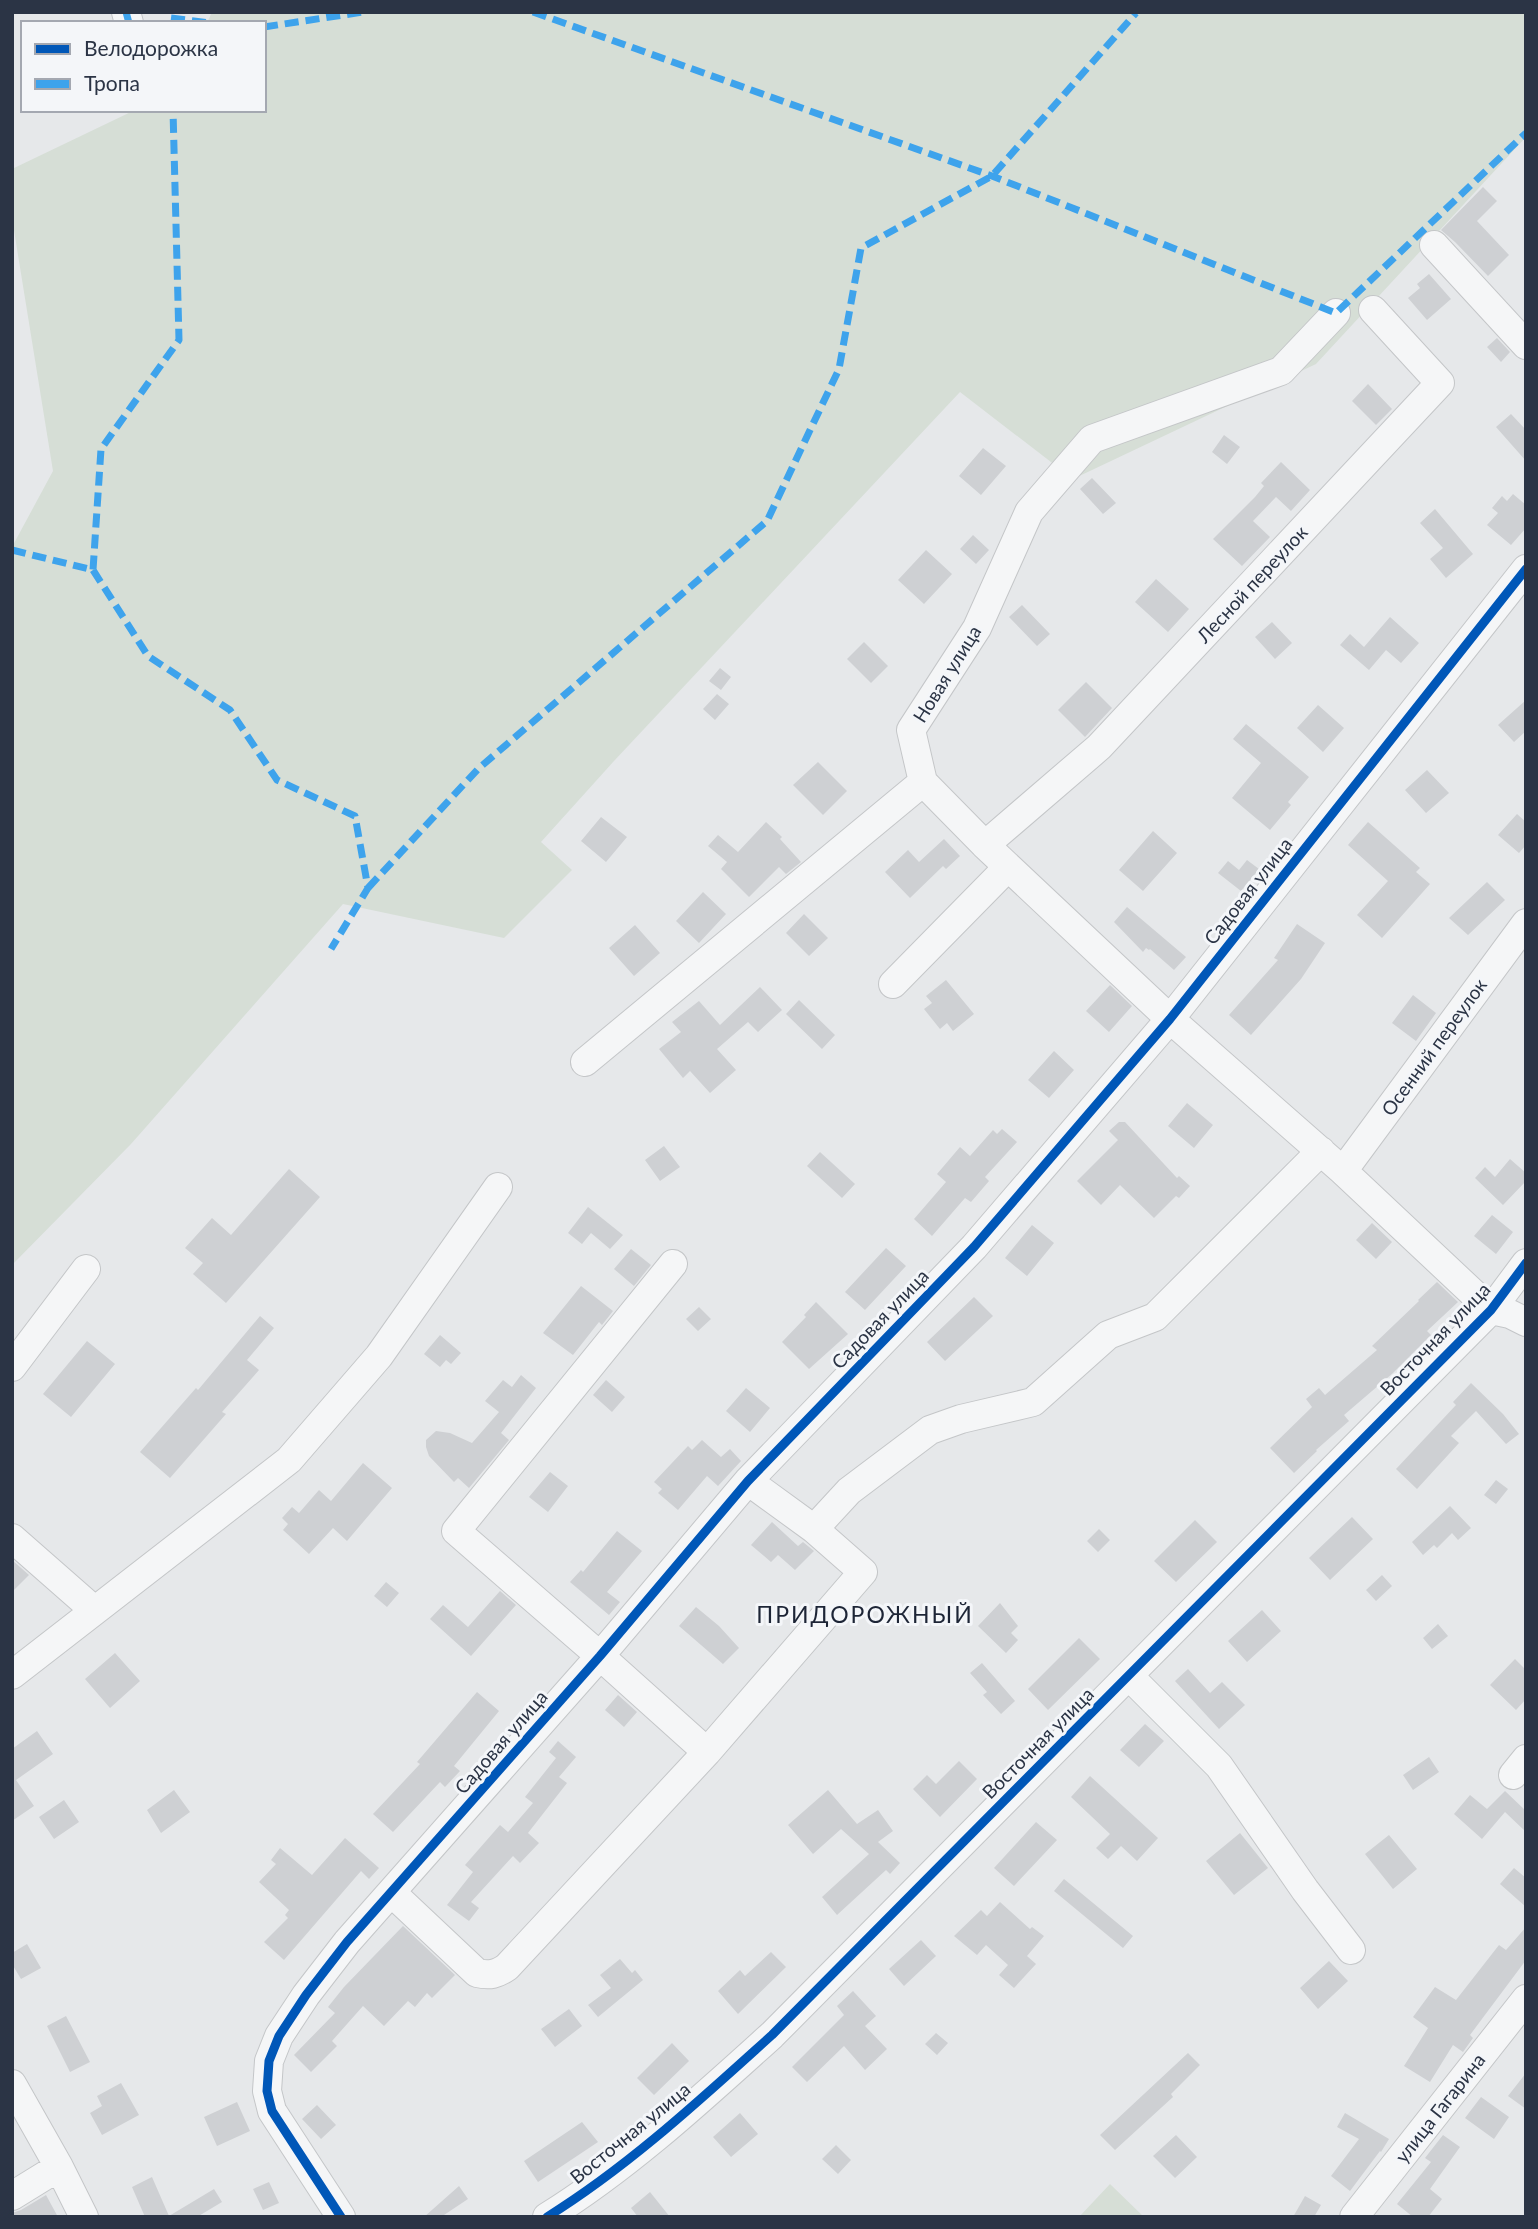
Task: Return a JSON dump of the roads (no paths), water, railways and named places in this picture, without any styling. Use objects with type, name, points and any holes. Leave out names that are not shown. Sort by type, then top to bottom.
[{"type":"street","points":[[1434,245],[1526,345]]},
{"type":"street","name":"Лесной переулок","points":[[985,845],[1100,747],[1440,383],[1373,310]]},
{"type":"street","name":"Новая улица","points":[[923,782],[911,730],[977,628],[1029,512],[1092,439],[1281,371],[1336,313]]},
{"type":"street","name":"Садовая улица","points":[[341,2217],[272,2111],[267,2091],[269,2061],[279,2036],[306,1995],[347,1942],[600,1656],[748,1481],[974,1247],[1170,1019],[1526,569]]},
{"type":"street","points":[[585,1062],[923,782],[985,845],[1170,1019],[1343,1171],[1491,1310],[1510,1314],[1526,1322]]},
{"type":"street","points":[[893,984],[1008,867]]},
{"type":"street","name":"Осенний переулок","points":[[1343,1171],[1526,923]]},
{"type":"street","points":[[814,1529],[849,1491],[930,1430],[961,1419],[1033,1402],[1108,1335],[1155,1317],[1321,1152]]},
{"type":"street","points":[[12,1675],[289,1460],[379,1356],[498,1187]]},
{"type":"street","points":[[673,1264],[456,1531],[707,1752]]},
{"type":"street","name":"Восточная улица","points":[[547,2217],[567,2205],[669,2127],[772,2035],[1491,1310],[1526,1264]]},
{"type":"street","points":[[12,1367],[86,1269]]},
{"type":"street","points":[[392,1894],[477,1973],[488,1976],[499,1973],[707,1752],[863,1572],[814,1529],[748,1481]]},
{"type":"street","points":[[12,1538],[94,1610]]},
{"type":"street","points":[[1129,1676],[1219,1766],[1305,1890],[1351,1950]]},
{"type":"street","name":"улица Гагарина","points":[[1354,2217],[1526,1999]]},
{"type":"street","points":[[12,2084],[84,2217]]},
{"type":"street","points":[[12,2196],[59,2167]]},
{"type":"district","name":"ПРИДОРОЖНЫЙ","points":[[865,1615]]}]
